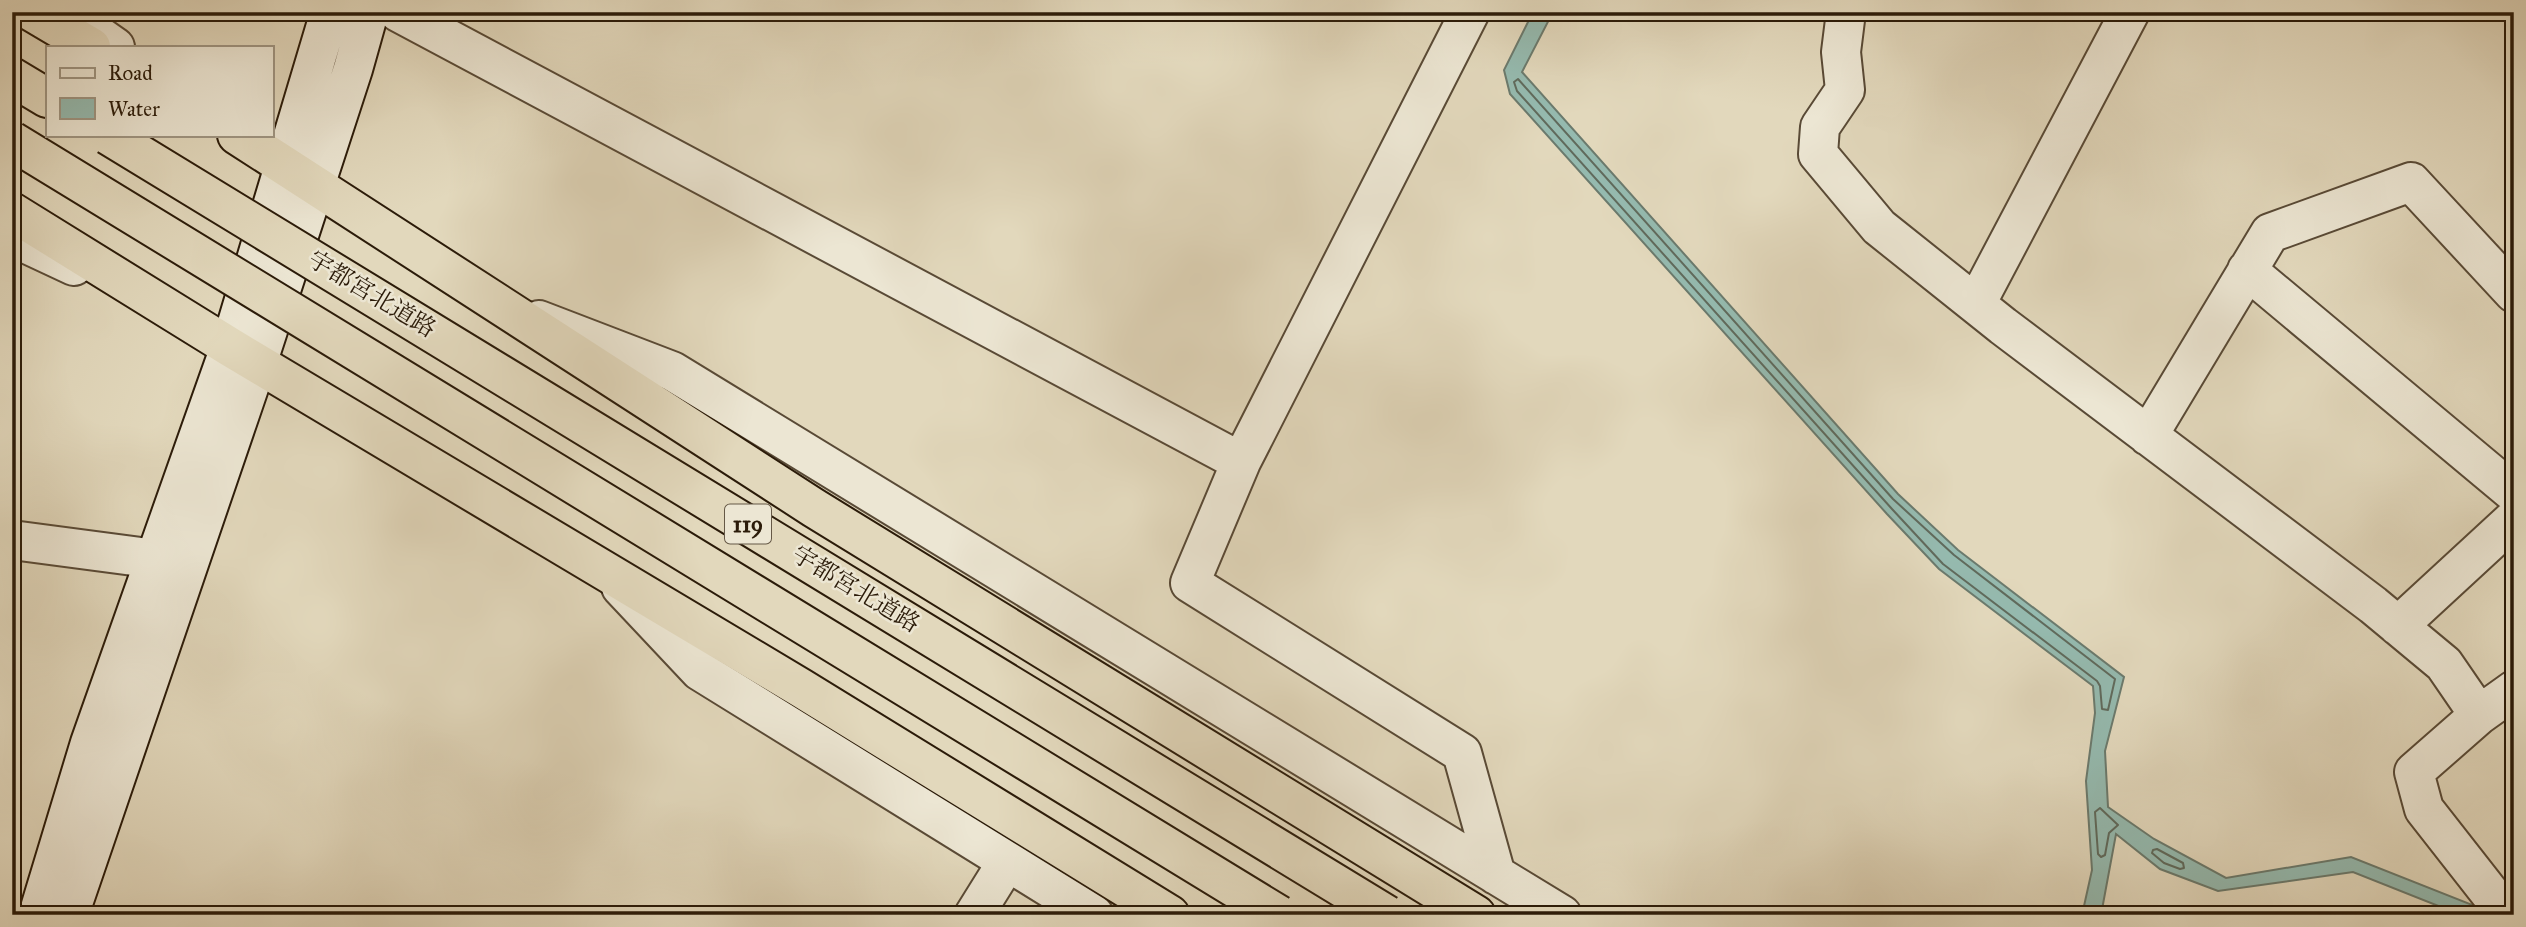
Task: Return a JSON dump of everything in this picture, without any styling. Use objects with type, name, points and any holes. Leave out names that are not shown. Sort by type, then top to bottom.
[{"type":"highway","points":[[32,12],[89,46]]},
{"type":"highway","points":[[12,76],[46,97]]},
{"type":"highway","name":"宇都宮北道路","points":[[110,136],[1387,915]]},
{"type":"highway","name":"119","points":[[12,141],[1279,915]]},
{"type":"highway","points":[[254,145],[814,508],[1476,915]]},
{"type":"highway","points":[[12,212],[243,356],[801,688],[1170,915]]},
{"type":"street","points":[[65,12],[114,46]]},
{"type":"street","points":[[273,112],[330,12]]},
{"type":"street","points":[[38,915],[90,743],[156,559],[314,186],[369,12]]},
{"type":"street","points":[[398,12],[1241,462]]},
{"type":"street","points":[[1470,12],[1241,462],[1190,583],[1462,753],[1496,874]]},
{"type":"street","points":[[1846,12],[1841,52],[1845,90],[1820,127],[1818,154],[1879,227],[2398,626],[2444,664],[2479,715]]},
{"type":"street","points":[[1976,304],[2130,12]]},
{"type":"street","points":[[69,915],[243,356],[254,145]]},
{"type":"street","points":[[2148,436],[2270,233],[2411,182],[2514,293]]},
{"type":"street","points":[[12,237],[171,311]]},
{"type":"street","points":[[2247,270],[2514,493]]},
{"type":"street","points":[[497,304],[672,371],[1562,915]]},
{"type":"street","points":[[2398,626],[2514,519]]},
{"type":"street","points":[[12,540],[156,559]]},
{"type":"street","points":[[610,575],[700,671],[1094,915]]},
{"type":"street","points":[[2507,915],[2424,809],[2414,772],[2479,715],[2514,690]]},
{"type":"street","points":[[974,915],[1007,862]]},
{"type":"water","points":[[1533,12],[1553,12],[1522,72],[1898,494],[1958,550],[2124,677],[2105,751],[2108,807],[2154,839],[2226,878],[2351,857],[2475,906],[2484,915],[2461,915],[2353,872],[2218,891],[2160,869],[2116,834],[2101,915],[2082,915],[2092,870],[2086,781],[2095,713],[2093,686],[1939,569],[1510,94],[1504,70]]}]
